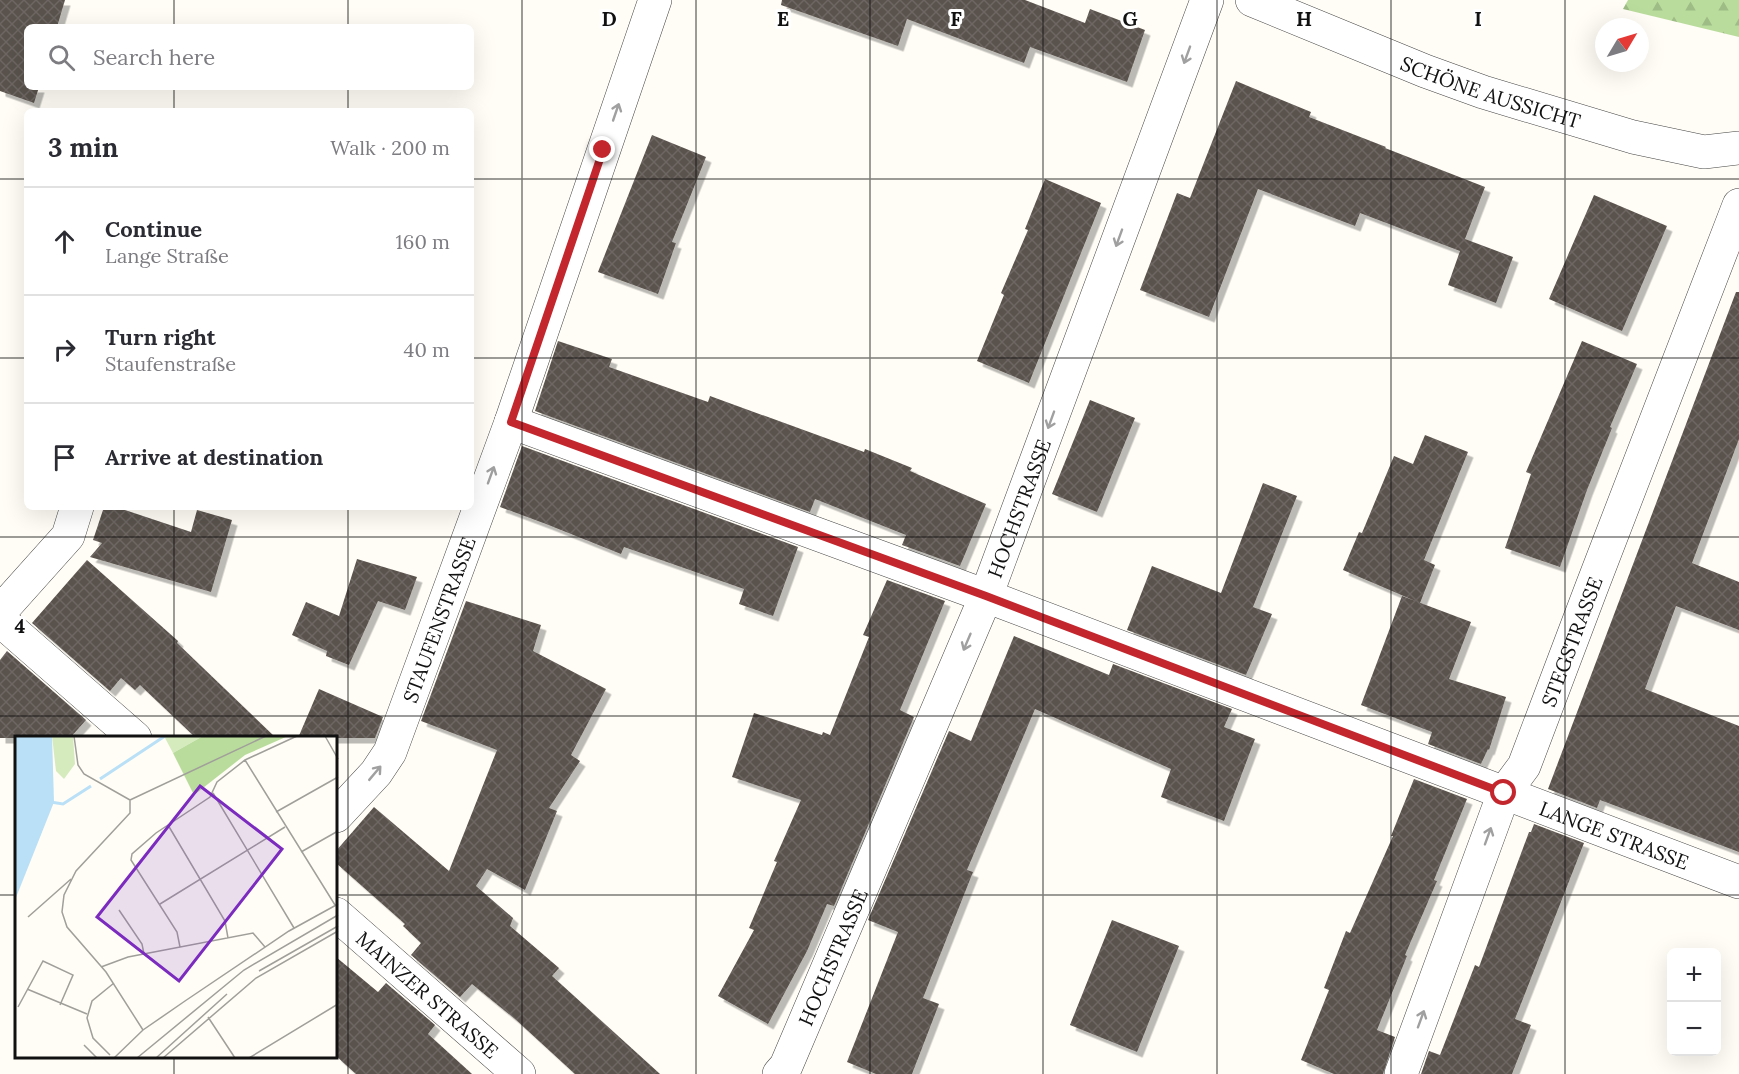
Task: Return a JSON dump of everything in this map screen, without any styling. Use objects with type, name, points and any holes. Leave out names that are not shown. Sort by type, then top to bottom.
[{"type":"street","name":"STAUFENSTRASSE","points":[[338,814],[376,773],[390,752],[511,422],[655,0]]},
{"type":"street","name":"HOCHSTRASSE","points":[[779,1074],[786,1066],[986,596],[1207,0]]},
{"type":"street","name":"SCHÖNE AUSSICHT","points":[[1252,0],[1425,71],[1483,92],[1633,137],[1704,152],[1739,148]]},
{"type":"street","name":"STEGSTRASSE","points":[[1401,1074],[1504,793],[1524,766],[1739,204]]},
{"type":"street","name":"LANGE STRASSE","points":[[511,422],[986,596],[1739,882]]},
{"type":"street","points":[[0,612],[68,536],[76,510]]},
{"type":"street","points":[[0,620],[133,736]]},
{"type":"street","name":"MAINZER STRASSE","points":[[338,916],[519,1074]]},
{"type":"green space","points":[[1628,0],[1739,0],[1739,37],[1623,9]]},
{"type":"building","points":[[0,0],[65,0],[58,24],[24,24],[24,90],[38,90],[34,103],[0,91]]},
{"type":"building","points":[[782,0],[1025,0],[1085,23],[1090,9],[1145,30],[1127,82],[1030,47],[1024,63],[907,19],[898,46],[781,5]]},
{"type":"building","points":[[1236,81],[1311,112],[1309,117],[1485,187],[1465,239],[1513,257],[1496,303],[1448,285],[1460,251],[1360,213],[1355,226],[1258,189],[1209,317],[1140,290],[1177,193],[1190,198]]},
{"type":"building","points":[[652,135],[706,157],[672,242],[676,243],[658,294],[598,272]]},
{"type":"building","points":[[1045,179],[1101,203],[1029,383],[977,361],[1004,295],[1001,293],[1028,230],[1025,229]]},
{"type":"building","points":[[1594,195],[1667,226],[1622,331],[1549,299]]},
{"type":"building","points":[[1736,292],[1739,292],[1739,439],[1692,563],[1739,582],[1739,630],[1676,606],[1645,689],[1739,726],[1739,852],[1600,800],[1597,808],[1548,789]]},
{"type":"building","points":[[558,341],[612,359],[609,367],[708,402],[710,396],[864,452],[865,449],[912,468],[910,471],[986,504],[960,566],[902,545],[906,535],[815,499],[810,512],[535,411]]},
{"type":"building","points":[[1582,341],[1637,364],[1610,427],[1612,428],[1560,567],[1505,548],[1531,474],[1526,472]]},
{"type":"building","points":[[1090,400],[1135,418],[1097,512],[1052,494]]},
{"type":"building","points":[[1425,435],[1468,452],[1424,560],[1435,565],[1420,603],[1343,570],[1359,532],[1362,533],[1394,456],[1413,464]]},
{"type":"building","points":[[522,446],[798,547],[773,616],[739,604],[744,589],[624,547],[621,554],[500,507]]},
{"type":"building","points":[[1263,483],[1297,496],[1253,607],[1272,614],[1246,675],[1127,630],[1152,566],[1221,593]]},
{"type":"building","points":[[103,510],[125,510],[191,532],[197,510],[232,520],[211,592],[90,557],[102,543],[93,540]]},
{"type":"building","points":[[357,559],[417,577],[405,610],[378,601],[349,665],[326,656],[327,651],[292,635],[306,602],[339,616]]},
{"type":"building","points":[[87,560],[178,641],[177,643],[274,736],[194,736],[140,685],[135,690],[121,678],[110,691],[32,623]]},
{"type":"building","points":[[887,580],[945,601],[900,710],[914,717],[834,906],[827,904],[807,951],[768,1024],[718,996],[754,930],[749,928],[777,862],[774,861],[801,800],[732,777],[754,713],[822,735],[823,732],[830,735],[869,637],[863,635]]},
{"type":"building","points":[[1402,596],[1471,622],[1449,679],[1506,697],[1489,750],[1481,764],[1428,744],[1432,732],[1361,705]]},
{"type":"building","points":[[466,601],[541,625],[533,651],[606,689],[571,755],[580,761],[549,808],[557,811],[525,890],[487,869],[476,886],[513,918],[510,926],[559,968],[552,976],[660,1074],[575,1074],[515,1019],[472,984],[460,997],[411,955],[421,943],[403,926],[405,924],[338,865],[338,849],[374,807],[449,871],[497,750],[421,721]]},
{"type":"building","points":[[1014,636],[1109,675],[1113,664],[1232,709],[1224,727],[1255,739],[1224,821],[1161,797],[1171,769],[1035,709],[967,870],[973,872],[923,998],[939,1004],[912,1074],[876,1074],[847,1062],[898,932],[868,920],[949,731],[971,741]]},
{"type":"building","points":[[7,651],[86,720],[72,736],[0,738],[0,660]]},
{"type":"building","points":[[319,689],[383,717],[375,738],[299,736]]},
{"type":"building","points":[[1414,779],[1467,799],[1434,880],[1437,881],[1405,955],[1407,956],[1377,1030],[1395,1037],[1383,1074],[1334,1074],[1301,1060],[1329,990],[1324,988],[1346,931],[1350,933],[1393,836],[1391,836]]},
{"type":"building","points":[[1534,824],[1584,843],[1515,1019],[1531,1025],[1512,1074],[1421,1074],[1429,1051],[1440,1055],[1475,965],[1479,967]]},
{"type":"building","points":[[1112,920],[1179,946],[1137,1052],[1070,1025]]},
{"type":"building","points":[[338,959],[378,992],[386,983],[435,1025],[428,1034],[472,1074],[356,1074],[338,1058]]},
{"type":"route","points":[[603,150],[511,422],[986,596],[1504,793]]}]
